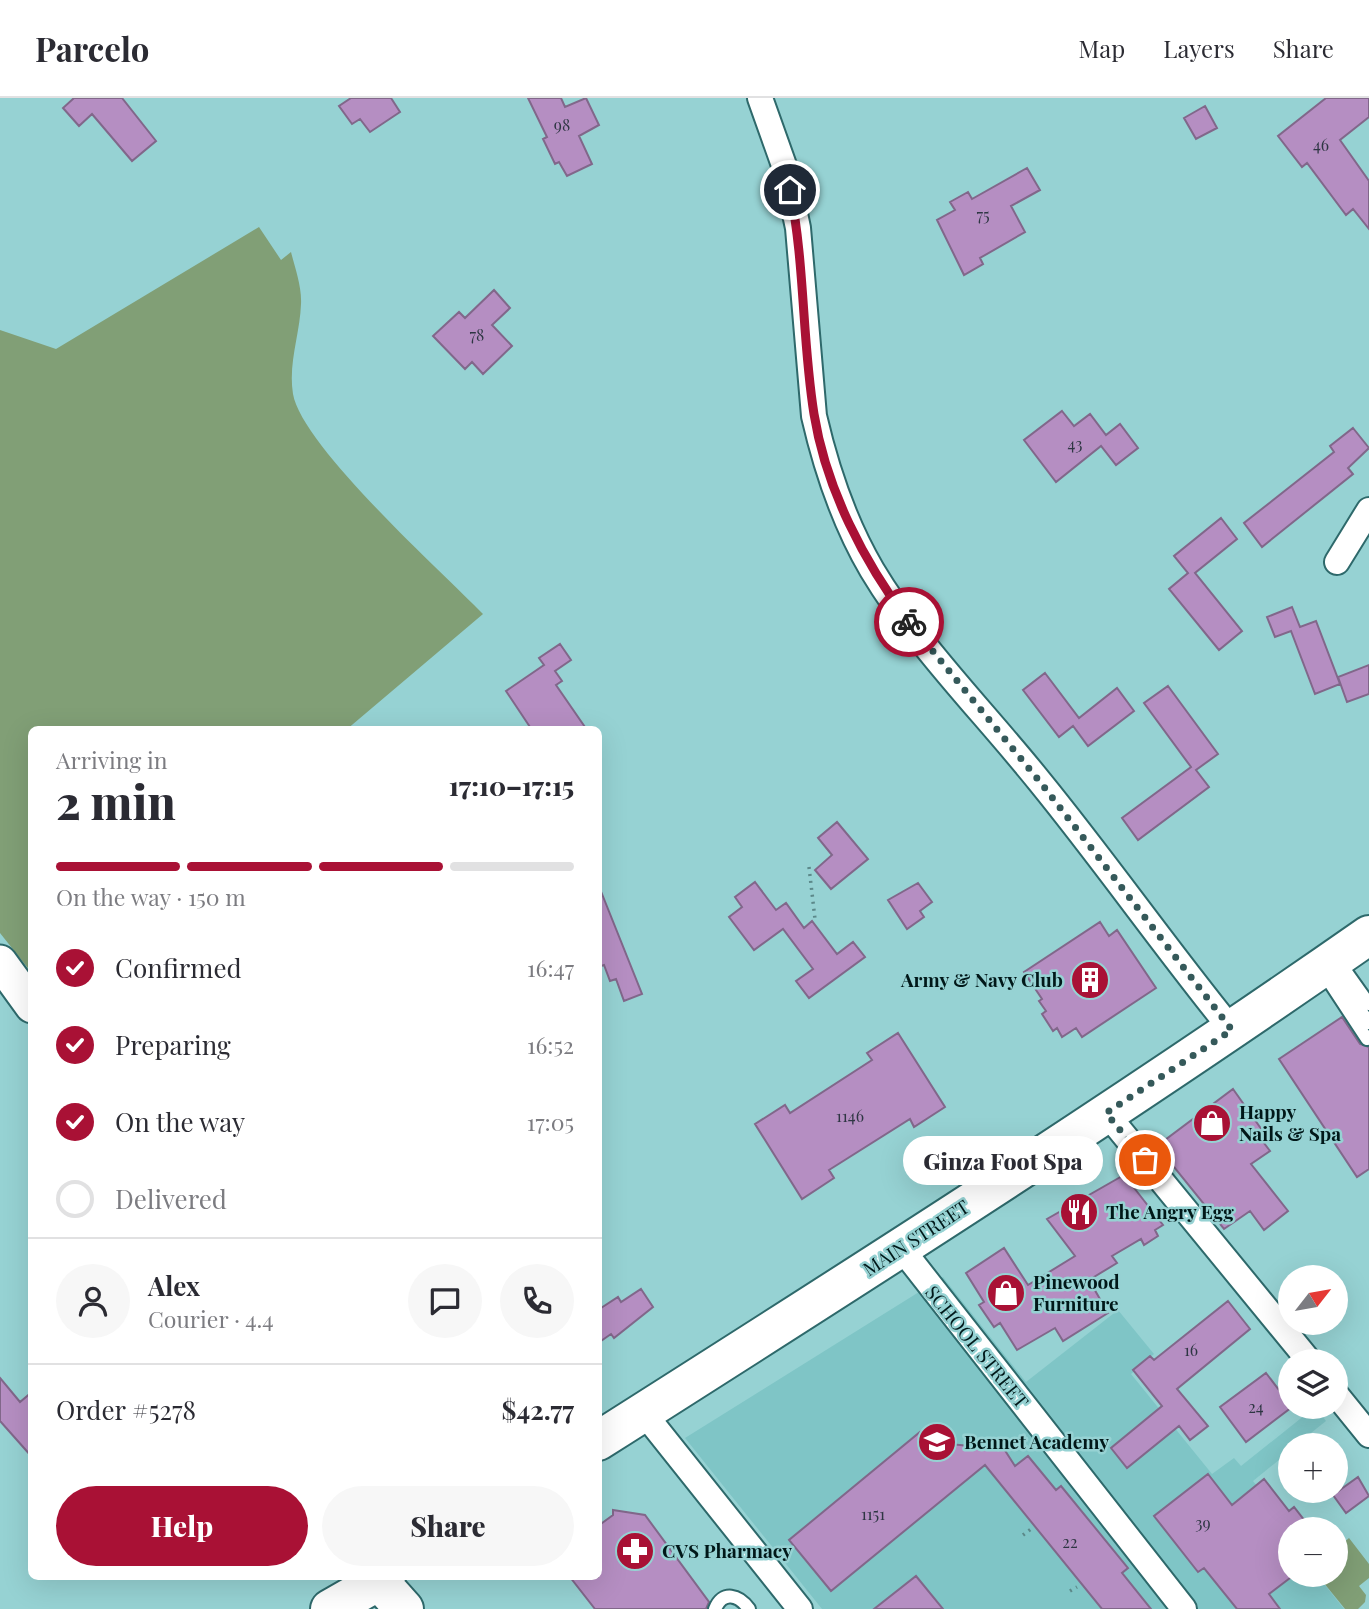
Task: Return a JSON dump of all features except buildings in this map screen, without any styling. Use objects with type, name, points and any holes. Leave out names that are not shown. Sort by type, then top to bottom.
[{"type":"main road","name":"MAIN STREET","points":[[602,1438],[901,1248],[1232,1030],[1369,935]]},
{"type":"main road","points":[[0,962],[28,1000]]},
{"type":"main road","points":[[330,1609],[386,1586]]},
{"type":"street","points":[[760,98],[786,171],[798,228],[814,416],[821,446],[853,532],[871,568],[914,630],[1041,783],[1232,1030]]},
{"type":"street","points":[[1336,562],[1369,510]]},
{"type":"street","points":[[1106,1113],[1299,1349]]},
{"type":"street","name":"SCHOOL STREET","points":[[901,1248],[1184,1609]]},
{"type":"street","points":[[1348,1409],[1369,1434]]},
{"type":"street","points":[[643,1412],[800,1609]]},
{"type":"lane","points":[[1329,963],[1369,1004]]},
{"type":"lane","points":[[1329,963],[1369,1023]]},
{"type":"lane","points":[[1329,963],[1367,1039]]},
{"type":"lane","points":[[715,1609],[719,1600],[730,1595],[740,1598],[749,1609]]},
{"type":"path","points":[[809,867],[815,919]]},
{"type":"path","points":[[1023,1535],[1031,1529]]},
{"type":"path","points":[[1070,1591],[1077,1587]]},
{"type":"shaded area","name":"Bennet Academy","points":[[943,1277],[1026,1382],[1118,1310],[1154,1354],[1131,1374],[1212,1474],[1234,1458],[1241,1466],[1278,1436],[1278,1461],[1253,1481],[1278,1513],[1278,1587],[1327,1587],[1344,1609],[822,1609],[685,1438]]},
{"type":"shaded area","name":"Bennet Academy","points":[[1300,1419],[1326,1421],[1311,1433],[1282,1433]]},
{"type":"green space","points":[[259,227],[281,260],[291,252],[298,278],[301,304],[292,382],[293,394],[302,417],[346,475],[483,614],[351,726],[28,726],[28,968],[0,933],[0,330],[56,349]]},
{"type":"green space","points":[[1348,1539],[1369,1564],[1369,1578],[1359,1586],[1366,1595],[1365,1602],[1358,1609],[1345,1609],[1327,1587],[1348,1587]]},
{"type":"way so far","points":[[909,622],[1041,783],[1232,1030],[1106,1113],[1145,1160]]},
{"type":"place","name":"Army & Navy Club","points":[[1090,980]]},
{"type":"place","name":"Happy Nails & Spa","points":[[1212,1123]]},
{"type":"place","name":"Ginza Foot Spa","points":[[1145,1160]]},
{"type":"place","name":"The Angry Egg","points":[[1079,1212]]},
{"type":"place","name":"Pinewood Furniture","points":[[1006,1293]]},
{"type":"place","name":"Bennet Academy","points":[[937,1442]]},
{"type":"place","name":"CVS Pharmacy","points":[[635,1551]]},
{"type":"route","points":[[790,190],[798,228],[809,379],[821,446],[853,532],[871,568],[909,622]]}]
